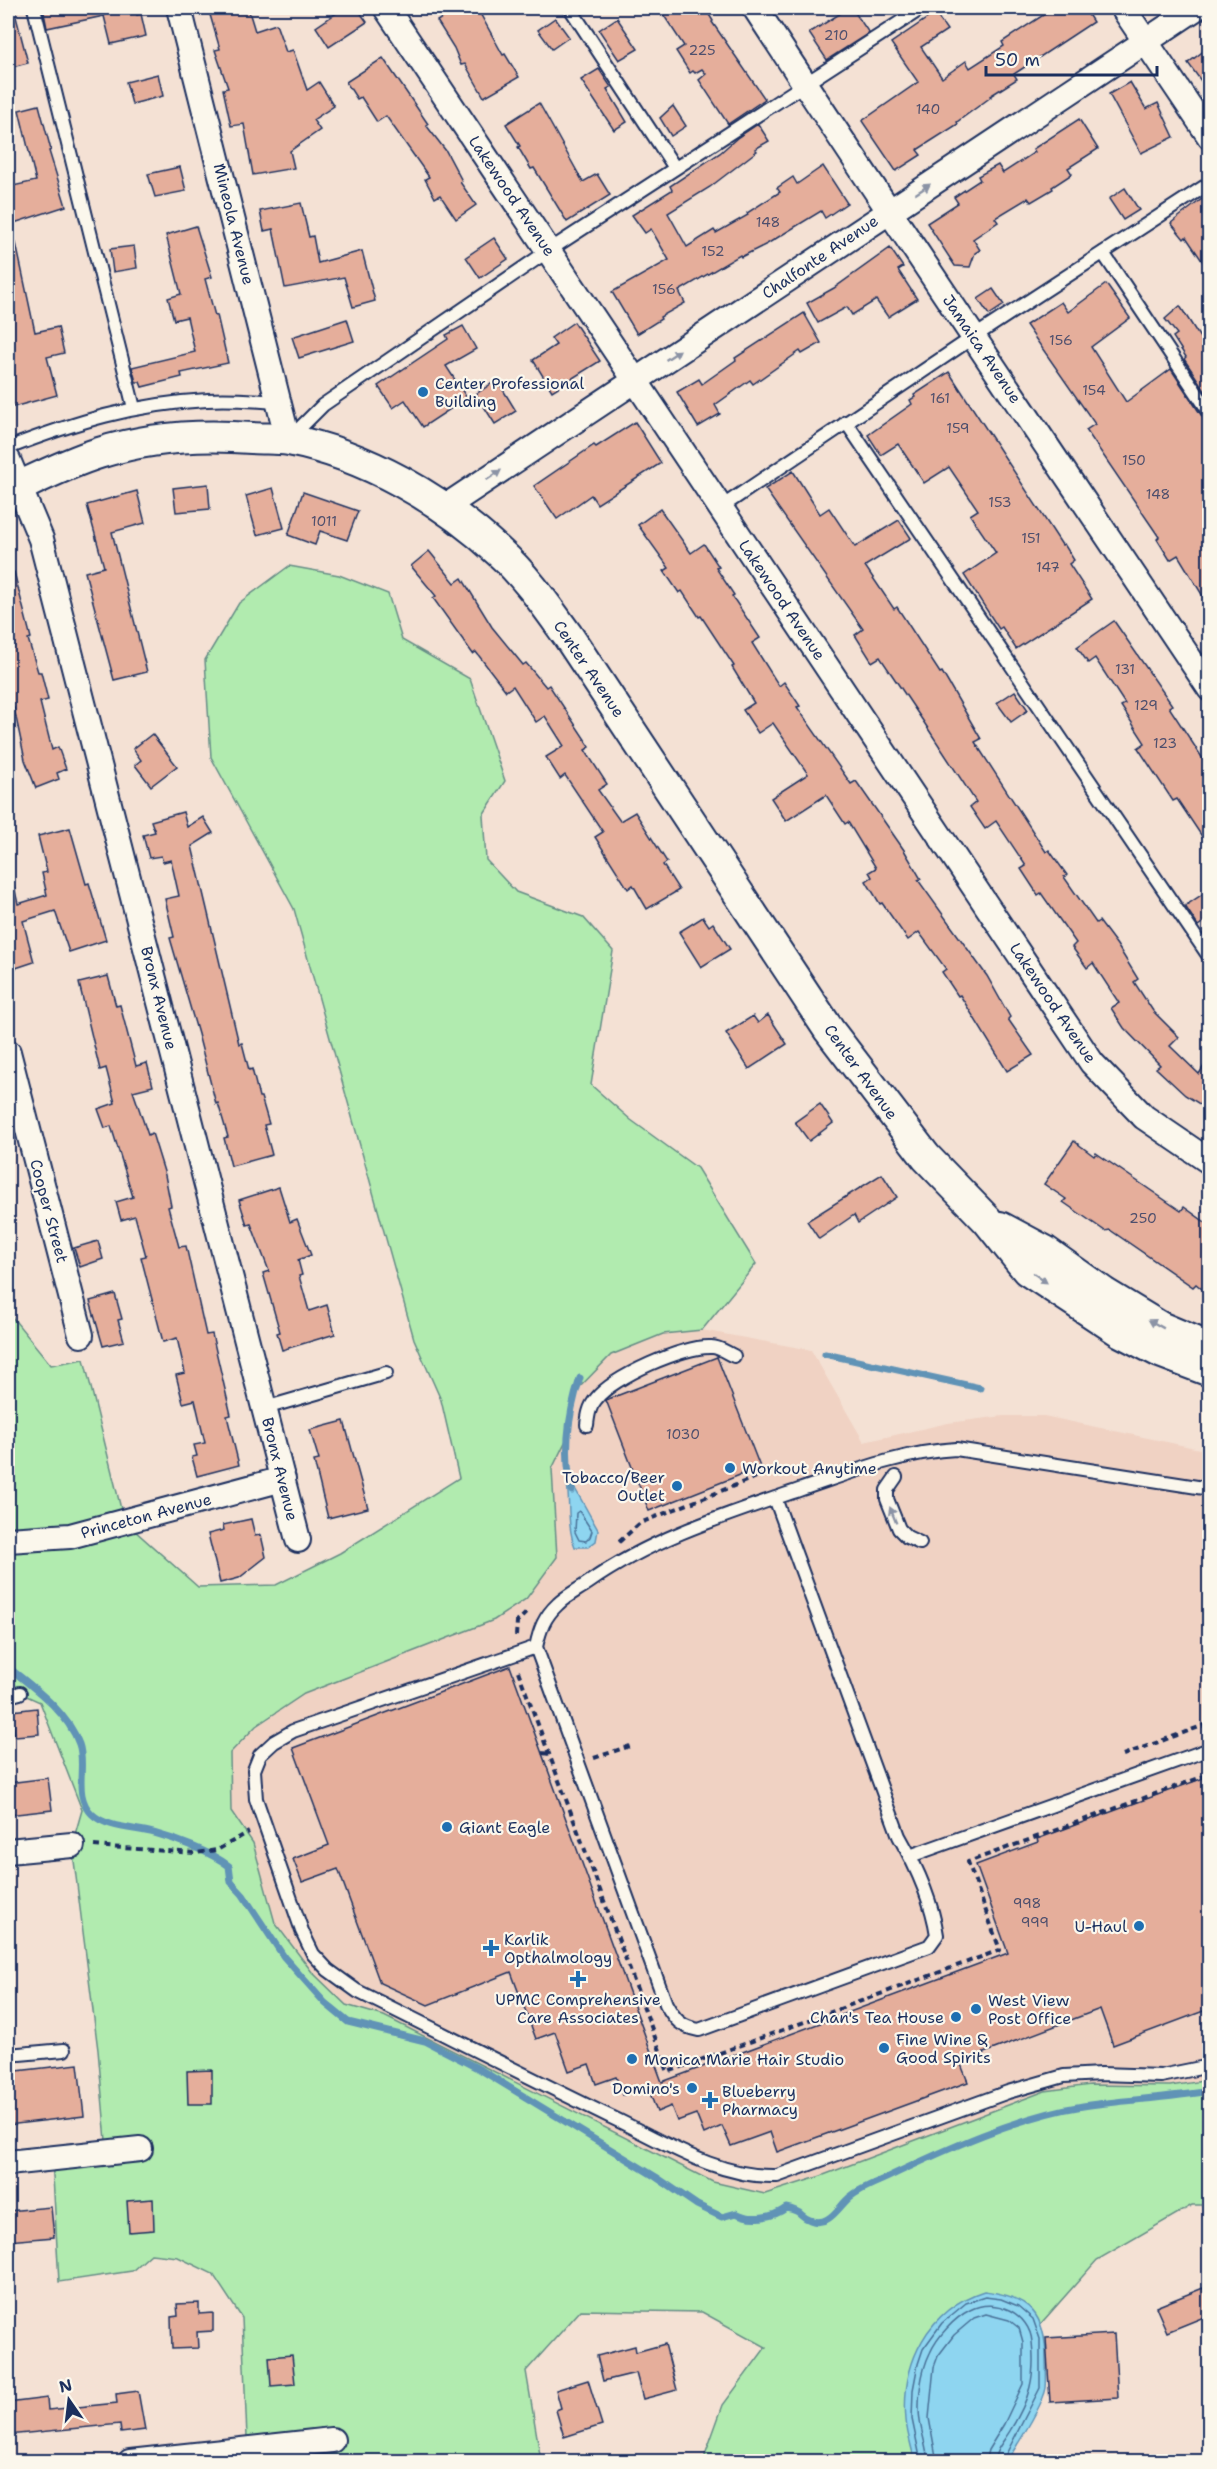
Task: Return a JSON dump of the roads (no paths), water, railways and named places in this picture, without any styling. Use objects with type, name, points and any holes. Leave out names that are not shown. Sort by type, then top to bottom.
[{"type":"street","name":"Mineola Avenue","points":[[179,8],[288,440]]},
{"type":"street","name":"Lakewood Avenue","points":[[386,8],[1092,1063],[1144,1117],[1209,1162]]},
{"type":"street","name":"Jamaica Avenue","points":[[755,8],[1209,689]]},
{"type":"street","points":[[1124,8],[1209,137]]},
{"type":"street","name":"Chalfonte Avenue","points":[[445,507],[1196,8]]},
{"type":"street","name":"Center Avenue","points":[[11,480],[101,452],[146,441],[210,435],[288,440],[373,468],[445,507],[501,553],[535,590],[568,636],[829,1030],[919,1149],[987,1220],[1027,1270],[1121,1332],[1160,1352],[1209,1371]]},
{"type":"street","name":"Bronx Avenue","points":[[11,480],[41,539],[298,1540]]},
{"type":"street","name":"Cooper Street","points":[[8,1052],[81,1335]]},
{"type":"street","name":"Center Avenue","points":[[987,1220],[1045,1251],[1104,1293],[1161,1327],[1209,1348]]},
{"type":"street","name":"Princeton Avenue","points":[[8,1540],[70,1536],[283,1479]]},
{"type":"street","points":[[8,1851],[72,1845]]},
{"type":"street","points":[[8,2163],[140,2149]]},
{"type":"street","points":[[130,2462],[332,2440]]},
{"type":"lane","points":[[34,8],[134,408]]},
{"type":"lane","points":[[570,8],[675,168]]},
{"type":"lane","points":[[288,440],[323,405],[548,251],[922,8]]},
{"type":"lane","points":[[720,508],[975,336],[1209,183]]},
{"type":"lane","points":[[1103,253],[1209,413]]},
{"type":"lane","points":[[8,448],[75,423],[134,408],[208,399],[280,402]]},
{"type":"lane","points":[[846,422],[1209,958]]},
{"type":"lane","points":[[587,1425],[588,1413],[596,1398],[625,1376],[664,1358],[694,1348],[714,1347],[734,1356]]},
{"type":"lane","points":[[265,1408],[386,1373]]},
{"type":"lane","points":[[775,1498],[899,1836],[910,1856],[935,1922],[937,1935],[929,1946],[709,2027],[699,2030],[685,2028],[674,2020],[666,2004],[536,1647],[542,1623],[559,1603],[597,1576],[672,1535],[775,1498],[889,1460],[933,1451],[956,1449],[1209,1489]]},
{"type":"lane","points":[[896,1478],[887,1490],[887,1499],[899,1529],[907,1537],[920,1543]]},
{"type":"lane","points":[[536,1647],[293,1731],[274,1742],[260,1755],[254,1770],[256,1799],[302,1931],[313,1954],[328,1970],[357,1990],[686,2153],[729,2171],[760,2176],[777,2176],[1008,2092],[1064,2076],[1101,2074],[1161,2076],[1209,2066]]},
{"type":"lane","points":[[8,1696],[20,1693]]},
{"type":"lane","points":[[910,1856],[1209,1749]]},
{"type":"lane","points":[[8,2055],[64,2050]]},
{"type":"water","points":[[567,1482],[573,1485],[598,1530],[596,1541],[588,1547],[575,1547],[572,1539]]},
{"type":"water","points":[[984,2291],[1013,2297],[1032,2310],[1038,2319],[1045,2344],[1046,2388],[1044,2396],[1007,2461],[915,2462],[908,2436],[906,2399],[908,2378],[914,2359],[933,2325],[947,2311],[964,2299]]},
{"type":"waterway","points":[[825,1354],[980,1388]]},
{"type":"waterway","points":[[572,1491],[567,1448],[572,1406],[580,1378]]},
{"type":"waterway","points":[[8,1667],[58,1710],[74,1732],[81,1753],[81,1789],[86,1806],[92,1814],[113,1825],[154,1833],[183,1842],[229,1866],[231,1882],[243,1895],[284,1957],[325,2003],[348,2022],[425,2041],[481,2070],[656,2177],[697,2205],[722,2217],[736,2213],[748,2217],[762,2217],[786,2208],[810,2220],[823,2221],[862,2189],[932,2156],[1008,2126],[1083,2106],[1210,2091]]},
{"type":"place","name":"Center Professional Building","points":[[423,392]]},
{"type":"place","name":"Workout Anytime","points":[[730,1468]]},
{"type":"place","name":"Tobacco/Beer Outlet","points":[[677,1486]]},
{"type":"place","name":"Giant Eagle","points":[[447,1827]]},
{"type":"place","name":"U-Haul","points":[[1139,1926]]},
{"type":"place","name":"Karlik Opthalmology","points":[[491,1948]]},
{"type":"place","name":"UPMC Comprehensive Care Associates","points":[[578,1979]]},
{"type":"place","name":"West View Post Office","points":[[976,2009]]},
{"type":"place","name":"Chan's Tea House","points":[[956,2017]]},
{"type":"place","name":"Fine Wine & Good Spirits","points":[[884,2048]]},
{"type":"place","name":"Monica Marie Hair Studio","points":[[632,2059]]},
{"type":"place","name":"Domino's","points":[[692,2088]]},
{"type":"place","name":"Blueberry Pharmacy","points":[[710,2100]]}]
